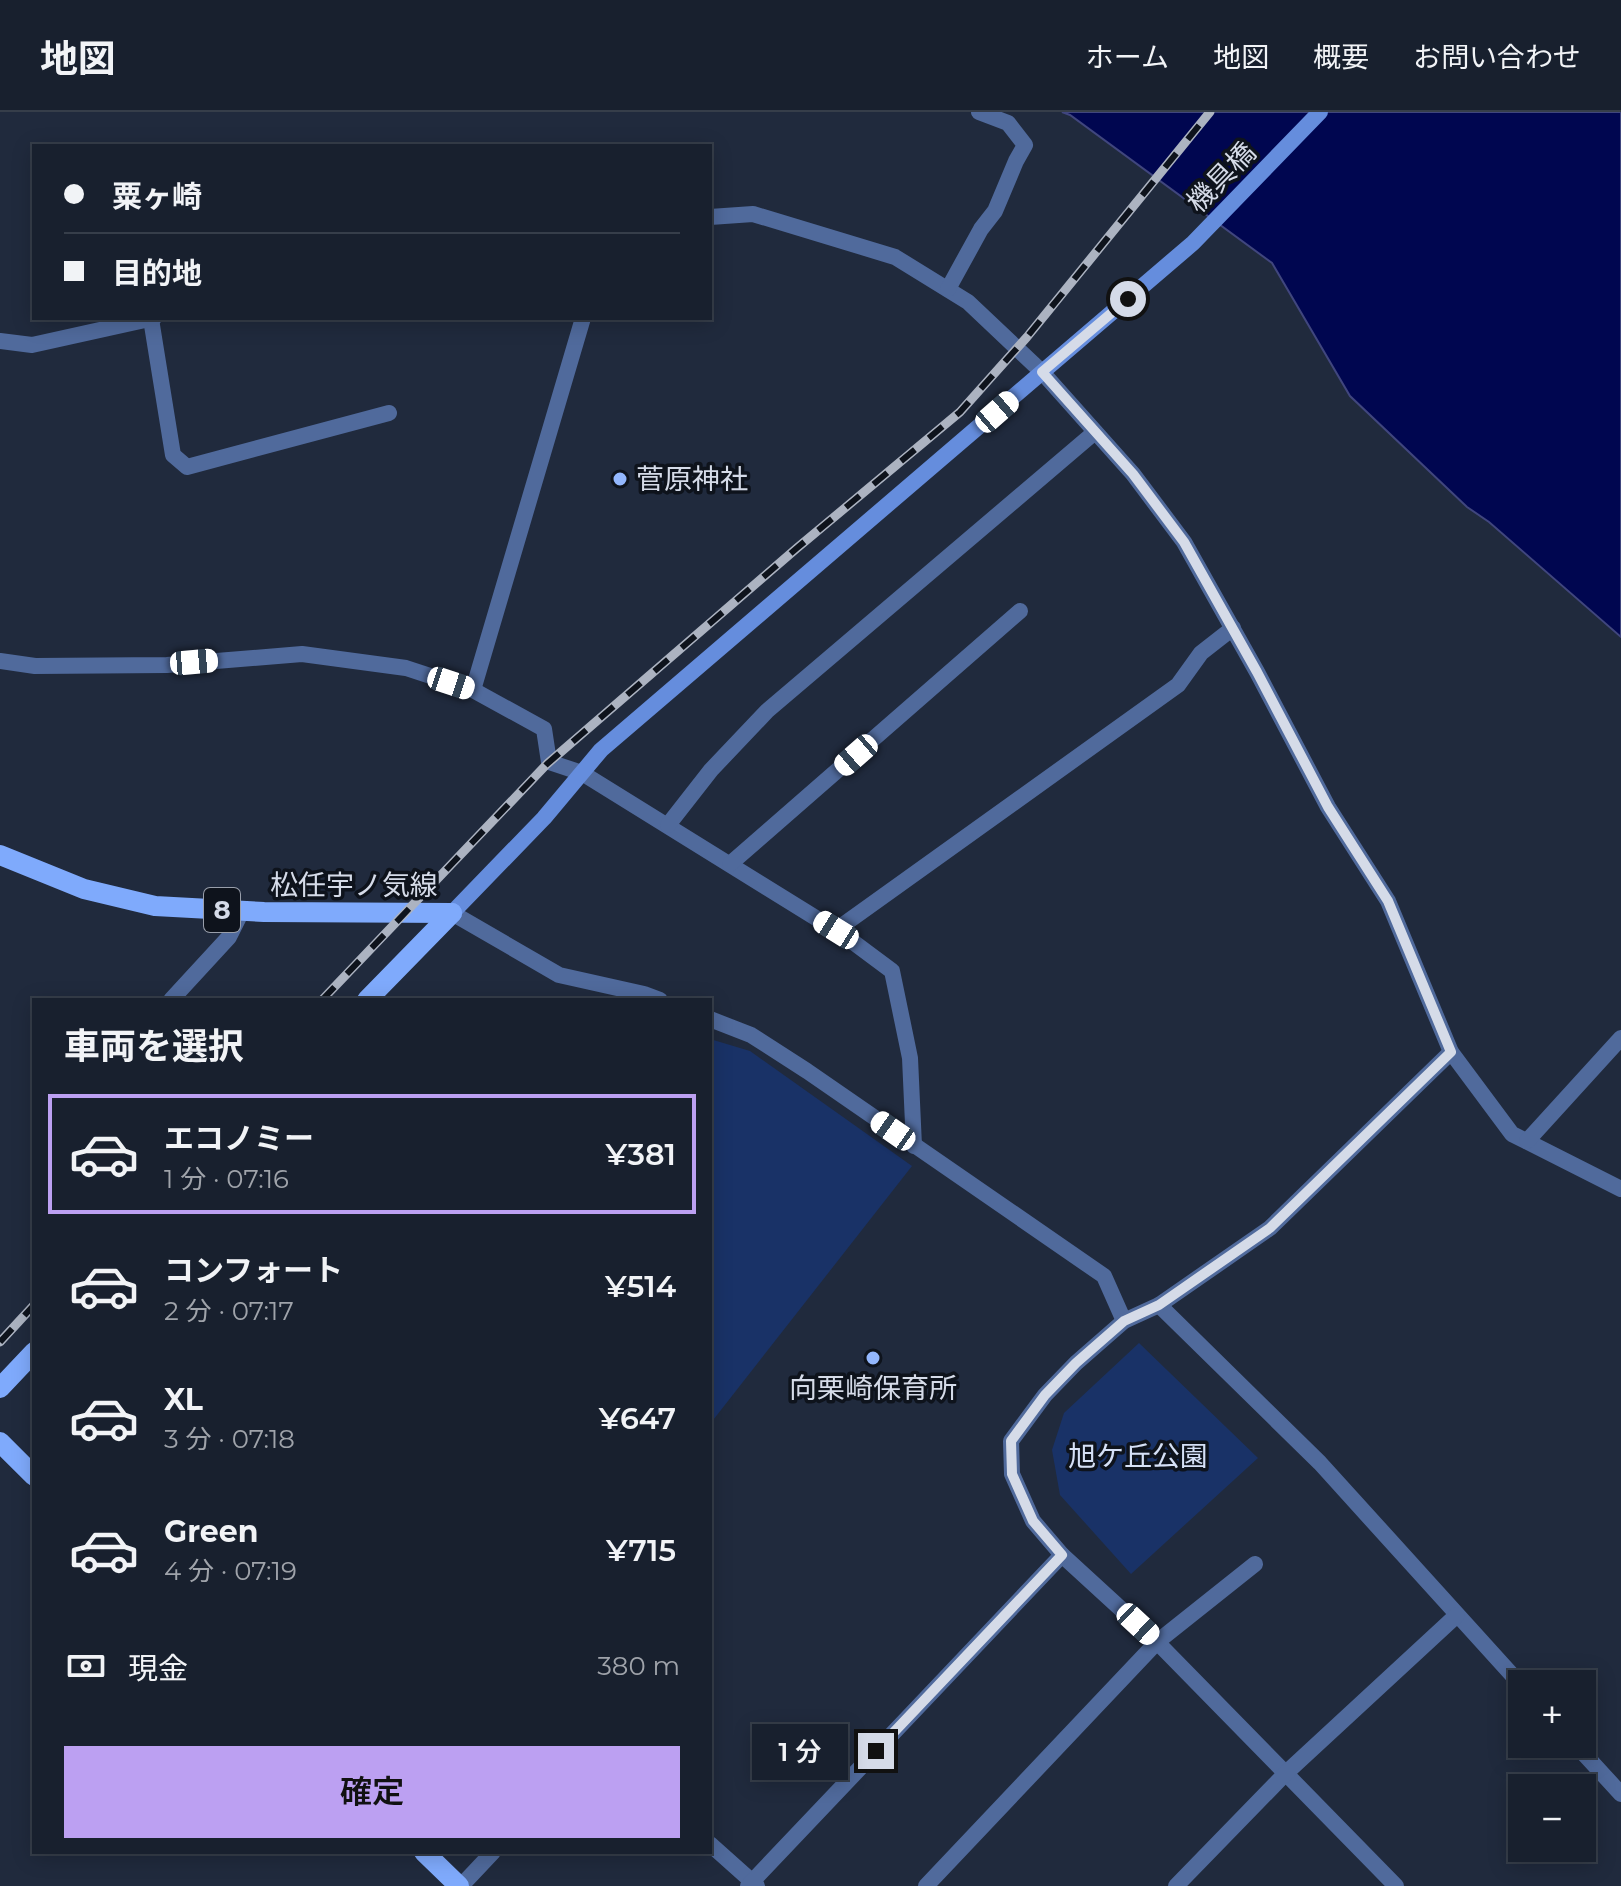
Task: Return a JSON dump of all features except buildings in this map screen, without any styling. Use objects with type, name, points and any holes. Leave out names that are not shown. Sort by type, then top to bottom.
[{"type":"main road","name":"松任宇ノ気線","points":[[0,855],[84,889],[155,906],[242,911],[452,913]]},
{"type":"main road","name":"松任宇ノ気線","points":[[369,998],[452,913]]},
{"type":"main road","points":[[0,1388],[32,1354]]},
{"type":"main road","points":[[0,1442],[32,1474]]},
{"type":"main road","points":[[426,1854],[460,1886]]},
{"type":"street","points":[[948,289],[981,229],[995,211],[1025,145],[1008,123],[979,112]]},
{"type":"street","name":"機具橋","points":[[452,913],[544,818],[601,750],[1193,243],[1320,112]]},
{"type":"street","points":[[712,217],[753,214],[895,257],[968,302],[1042,372],[1133,474],[1184,542],[1328,807],[1388,901],[1451,1052],[1512,1134],[1621,1189]]},
{"type":"street","points":[[0,341],[32,345],[143,320]]},
{"type":"street","points":[[152,320],[173,455],[187,467],[389,413]]},
{"type":"street","points":[[473,690],[582,320]]},
{"type":"street","points":[[668,825],[711,770],[767,711],[1095,432]]},
{"type":"street","points":[[730,864],[1020,611]]},
{"type":"street","points":[[836,930],[1178,685],[1201,653],[1233,628]]},
{"type":"street","points":[[0,661],[35,666],[167,665],[302,654],[406,668],[473,690],[544,729],[549,762],[582,773],[668,825],[836,930],[892,971],[910,1058],[914,1146]]},
{"type":"street","points":[[173,998],[229,937],[242,911]]},
{"type":"street","points":[[452,913],[559,975],[655,998]]},
{"type":"street","points":[[712,1020],[751,1035],[807,1071],[1104,1276],[1124,1321]]},
{"type":"street","points":[[1527,1141],[1621,1038]]},
{"type":"street","points":[[1396,1886],[1157,1642],[1062,1555],[1033,1521],[1012,1474],[1011,1441],[1045,1395],[1076,1363],[1124,1321],[1159,1305],[1270,1228],[1451,1052]]},
{"type":"street","points":[[1159,1305],[1320,1463],[1508,1671]]},
{"type":"street","points":[[712,1846],[752,1884],[1062,1555]]},
{"type":"street","points":[[926,1886],[1157,1642],[1255,1564]]},
{"type":"street","points":[[1176,1886],[1286,1773],[1457,1615]]},
{"type":"street","points":[[1588,1758],[1621,1794]]},
{"type":"street","points":[[460,1886],[491,1854]]},
{"type":"green space","points":[[712,1040],[750,1051],[912,1166],[712,1421]]},
{"type":"green space","name":"旭ケ丘公園","points":[[1139,1343],[1258,1458],[1131,1574],[1060,1495],[1052,1450],[1064,1413]]},
{"type":"shaded area","points":[[1062,112],[1621,112],[1621,637],[1489,522],[1467,507],[1350,396],[1272,263]]},
{"type":"railway","points":[[324,998],[547,764],[960,412],[1027,337],[1210,112]]},
{"type":"railway","points":[[0,1342],[32,1307]]},
{"type":"place","name":"菅原神社","points":[[620,479]]},
{"type":"place","name":"向栗崎保育所","points":[[873,1358]]},
{"type":"route","points":[[876,1751],[1062,1555],[1033,1521],[1012,1474],[1011,1441],[1045,1395],[1124,1321],[1159,1305],[1270,1228],[1451,1052],[1388,901],[1328,807],[1184,542],[1133,474],[1042,372],[1128,299]]}]
